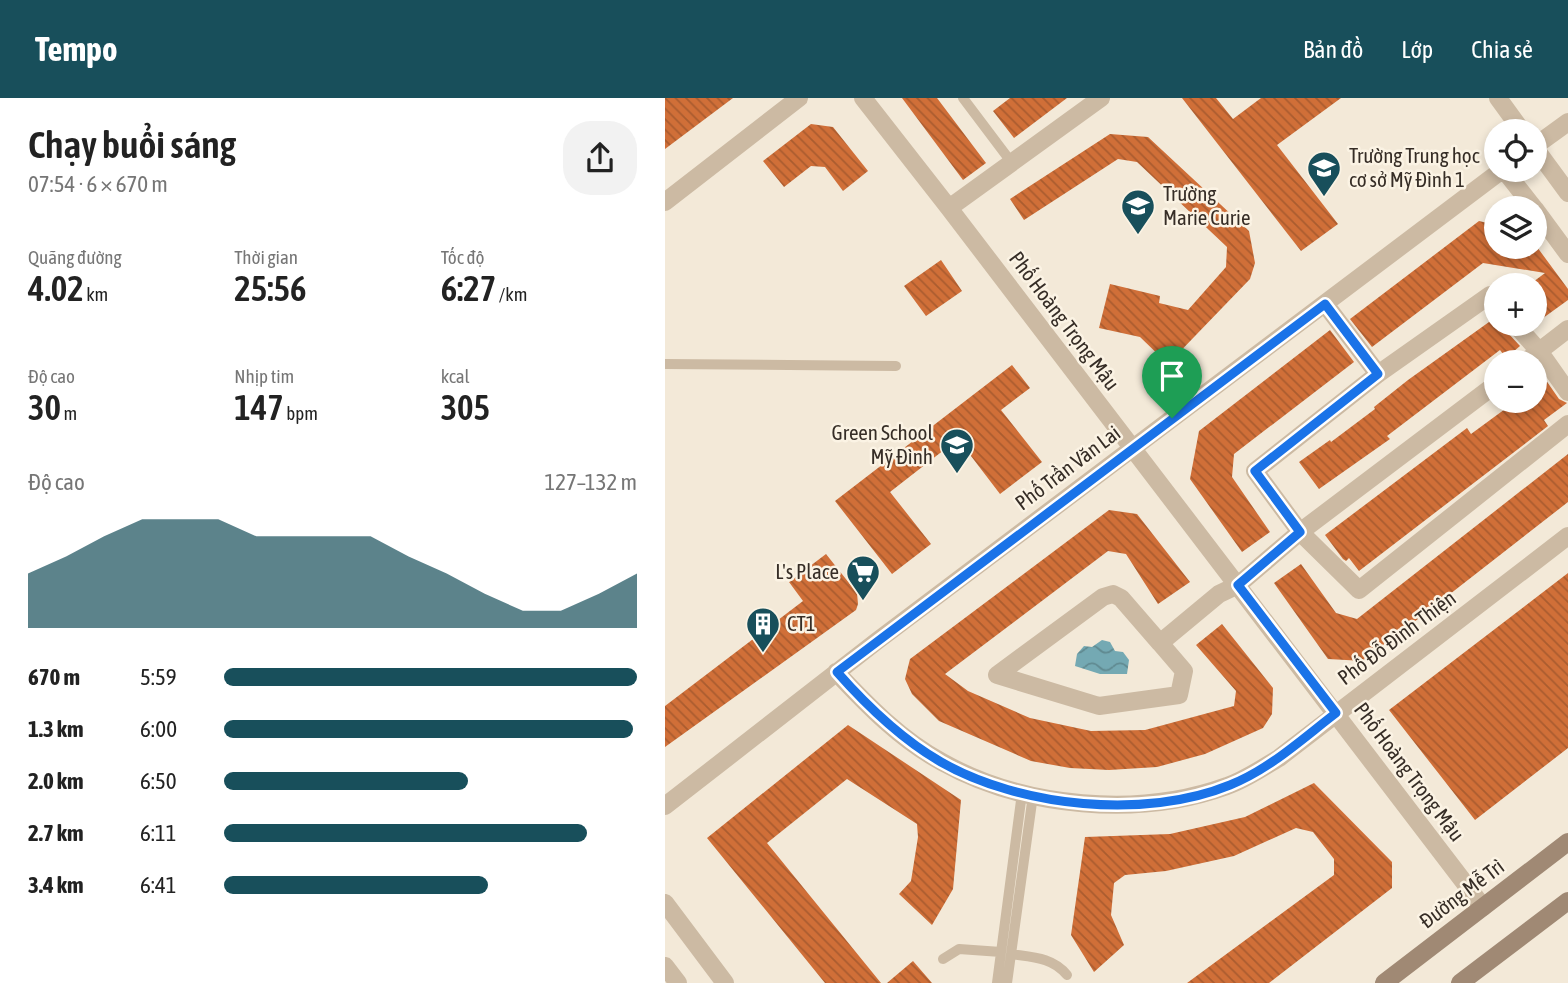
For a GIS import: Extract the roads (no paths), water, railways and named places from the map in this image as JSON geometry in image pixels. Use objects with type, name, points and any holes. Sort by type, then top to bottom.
[{"type":"main road","name":"Đường Mễ Trì","points":[[1384,983],[1568,842]]},
{"type":"main road","points":[[1460,983],[1482,974],[1568,901]]},
{"type":"street","points":[[665,202],[799,98]]},
{"type":"street","name":"Phố Hoàng Trọng Mậu","points":[[863,98],[1483,907]]},
{"type":"street","points":[[949,208],[1101,98]]},
{"type":"street","points":[[1498,98],[1514,119]]},
{"type":"street","points":[[1547,138],[1568,122]]},
{"type":"street","points":[[1547,164],[1568,194]]},
{"type":"street","name":"Phố Trần Văn Lai","points":[[665,806],[1132,448],[1487,182]]},
{"type":"street","points":[[1513,182],[1524,196]]},
{"type":"street","points":[[1547,226],[1568,254]]},
{"type":"street","points":[[1484,299],[1378,374],[1255,471],[1300,532],[1359,590],[1568,424]]},
{"type":"street","points":[[1325,304],[1378,374]]},
{"type":"street","points":[[1541,350],[1568,329]]},
{"type":"street","points":[[1547,371],[1568,391]]},
{"type":"street","points":[[1160,643],[1219,594],[1238,585],[1300,532],[1484,393]]},
{"type":"street","name":"Phố Đỗ Đình Thiện","points":[[837,672],[891,726],[940,761],[992,785],[1028,794],[1098,804],[1158,803],[1207,793],[1230,785],[1271,763],[1568,536]]},
{"type":"street","points":[[1113,594],[1121,598],[1160,643],[1184,671],[1179,695],[1099,706],[997,675],[1103,597],[1113,594]]},
{"type":"street","points":[[665,903],[725,983]]},
{"type":"street","points":[[665,966],[678,983]]},
{"type":"lane","points":[[963,98],[1011,163]]},
{"type":"lane","points":[[665,364],[896,366]]},
{"type":"lane","points":[[997,983],[1006,953],[1028,794]]},
{"type":"lane","points":[[943,959],[959,949],[1006,953],[1052,962],[1061,967],[1067,975]]},
{"type":"lane","points":[[1006,953],[1007,983]]},
{"type":"water","points":[[1102,640],[1110,642],[1115,651],[1123,652],[1129,660],[1127,674],[1100,674],[1075,666],[1077,654],[1084,646],[1092,647]]},
{"type":"place","name":"Trường Trung học cơ sở Mỹ Đình 1","points":[[1324,198]]},
{"type":"place","name":"Trường Marie Curie","points":[[1138,236]]},
{"type":"place","name":"Green School Mỹ Đình","points":[[957,475]]},
{"type":"place","name":"L's Place","points":[[863,602]]},
{"type":"place","name":"CT1","points":[[763,654]]}]
